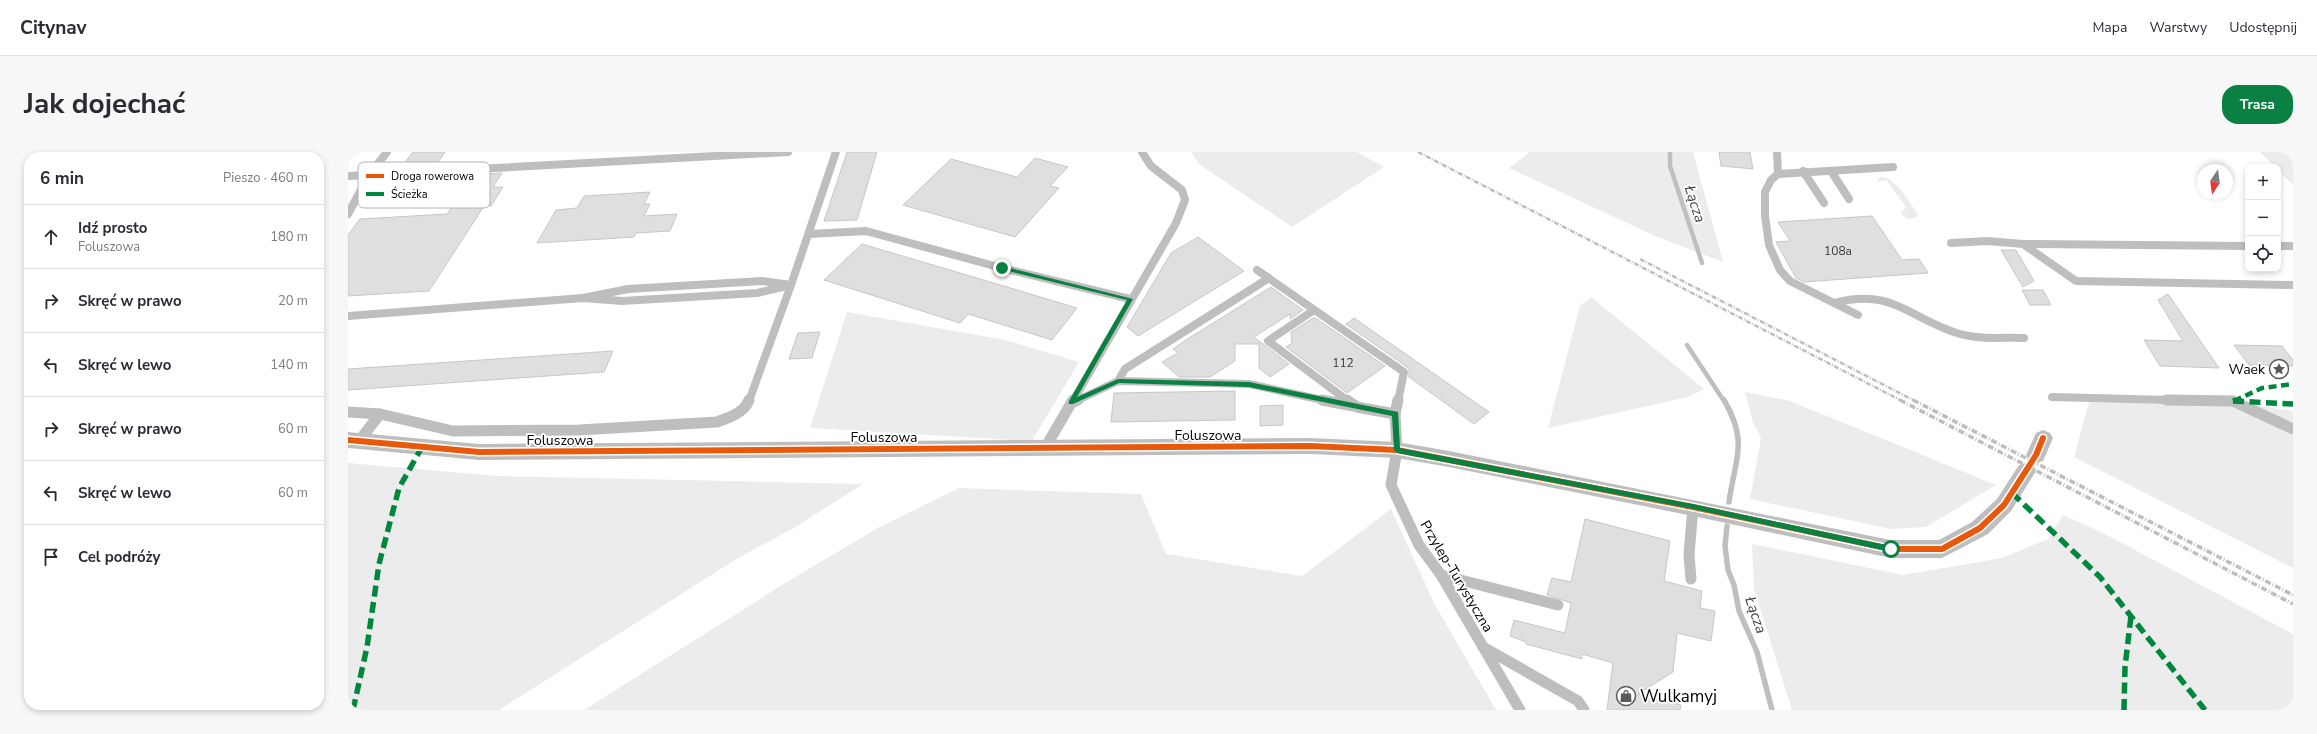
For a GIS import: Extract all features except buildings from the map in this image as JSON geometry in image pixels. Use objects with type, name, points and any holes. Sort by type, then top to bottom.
[{"type":"street","name":"Foluszowa","points":[[354,440],[479,452],[1310,446],[1397,450],[1693,507],[1891,549],[1942,549],[1980,528],[2004,505],[2035,455]]},
{"type":"lane","points":[[379,162],[387,152]]},
{"type":"lane","points":[[490,168],[788,152]]},
{"type":"lane","points":[[348,412],[380,414],[453,431],[579,430],[717,422],[736,416],[747,406],[809,234],[836,152]]},
{"type":"lane","points":[[1045,448],[1130,299],[1176,223],[1185,200],[1182,190],[1151,166],[1142,152]]},
{"type":"lane","points":[[1777,152],[1778,174]]},
{"type":"lane","points":[[1858,315],[1790,281],[1780,270],[1768,245],[1765,216],[1765,192],[1771,180],[1778,174],[1803,171],[1893,168]]},
{"type":"lane","points":[[1803,171],[1824,203]]},
{"type":"lane","points":[[1831,171],[1849,199]]},
{"type":"lane","points":[[348,176],[358,176]]},
{"type":"lane","points":[[348,214],[358,195]]},
{"type":"lane","points":[[809,234],[866,231],[1002,268],[1130,299]]},
{"type":"lane","points":[[1951,243],[1987,241],[2023,244],[2245,246]]},
{"type":"lane","points":[[2023,244],[2076,280],[2293,285]]},
{"type":"lane","points":[[2281,246],[2293,246]]},
{"type":"lane","points":[[1257,270],[1314,310],[1268,341],[1356,407]]},
{"type":"lane","points":[[1118,381],[1125,369],[1269,278]]},
{"type":"lane","points":[[348,316],[583,298],[628,289],[762,281],[791,285]]},
{"type":"lane","points":[[1834,303],[1850,297],[1869,296],[1888,301],[1955,333],[2024,338]]},
{"type":"lane","name":"Przylep-Turystyczna","points":[[1314,310],[1404,372],[1395,414],[1397,450],[1391,485],[1419,545],[1441,575],[1481,646],[1520,710]]},
{"type":"lane","points":[[1071,403],[1118,381],[1249,384],[1395,414]]},
{"type":"lane","points":[[2052,397],[2233,400],[2293,429]]},
{"type":"lane","points":[[354,440],[380,414]]},
{"type":"lane","points":[[1692,579],[1689,555],[1693,507]]},
{"type":"lane","points":[[1441,575],[1558,605]]},
{"type":"lane","points":[[1481,646],[1578,701],[1584,710]]},
{"type":"shaded area","points":[[1191,152],[1357,152],[1384,167],[1292,227],[1199,164]]},
{"type":"shaded area","points":[[1530,152],[1693,152],[1723,262],[1655,236],[1509,168]]},
{"type":"shaded area","points":[[2260,152],[2293,152],[2293,185],[2281,173],[2281,164],[2272,164]]},
{"type":"shaded area","points":[[1879,177],[1891,181],[1901,190],[1917,213],[1917,217],[1909,219],[1903,216],[1901,213],[1906,207],[1886,180],[1877,182]]},
{"type":"shaded area","points":[[1591,297],[1704,389],[1688,397],[1548,428],[1580,306]]},
{"type":"shaded area","points":[[847,312],[1005,340],[1079,362],[1032,441],[810,428]]},
{"type":"shaded area","points":[[1745,392],[1790,401],[1996,485],[1926,527],[1891,529],[1750,499],[1761,439],[1753,422]]},
{"type":"shaded area","points":[[2090,399],[2228,403],[2293,435],[2293,568],[2074,457]]},
{"type":"shaded area","points":[[2245,404],[2293,411],[2293,428]]},
{"type":"shaded area","points":[[348,463],[497,476],[863,484],[794,528],[738,558],[499,710],[348,710]]},
{"type":"shaded area","points":[[959,488],[1141,494],[1166,554],[1302,576],[1391,509],[1435,605],[1496,710],[584,710],[790,580],[878,528]]},
{"type":"shaded area","points":[[2063,515],[2101,532],[2293,634],[2293,710],[1792,710],[1754,589],[1752,544],[1903,575],[2002,558],[2048,539]]},
{"type":"waterway","name":"Łącza","points":[[1670,152],[1670,166],[1702,263]]},
{"type":"waterway","name":"Łącza","points":[[1687,345],[1724,401]]},
{"type":"waterway","name":"Łącza","points":[[1724,400],[1732,415],[1738,440],[1737,462],[1729,502]]},
{"type":"waterway","name":"Łącza","points":[[1727,526],[1725,546],[1728,570],[1734,585],[1739,611],[1757,652],[1772,710]]},
{"type":"railway","points":[[1418,152],[1902,401]]},
{"type":"railway","points":[[1640,259],[1915,401]]},
{"type":"railway","points":[[1900,400],[2293,604]]},
{"type":"railway","points":[[1913,400],[2293,595]]},
{"type":"marked path","points":[[2233,401],[2247,393],[2262,388],[2293,384]]},
{"type":"marked path","points":[[2233,401],[2293,404]]},
{"type":"marked path","points":[[353,710],[367,647],[379,564],[399,488],[422,447]]},
{"type":"marked path","points":[[2012,493],[2100,577],[2205,710]]},
{"type":"marked path","points":[[2124,710],[2125,667],[2131,616]]},
{"type":"cycle path","points":[[348,440],[479,452],[1310,446],[1397,450],[1693,507],[1891,549],[1942,549],[1980,528],[2004,505],[2036,455],[2043,438]]},
{"type":"place","name":"Waek","points":[[2279,369]]},
{"type":"place","name":"Wulkamyj","points":[[1626,696]]},
{"type":"route","points":[[1002,268],[1130,299],[1071,403],[1118,381],[1249,384],[1395,414],[1397,450],[1693,507],[1891,549]]}]
